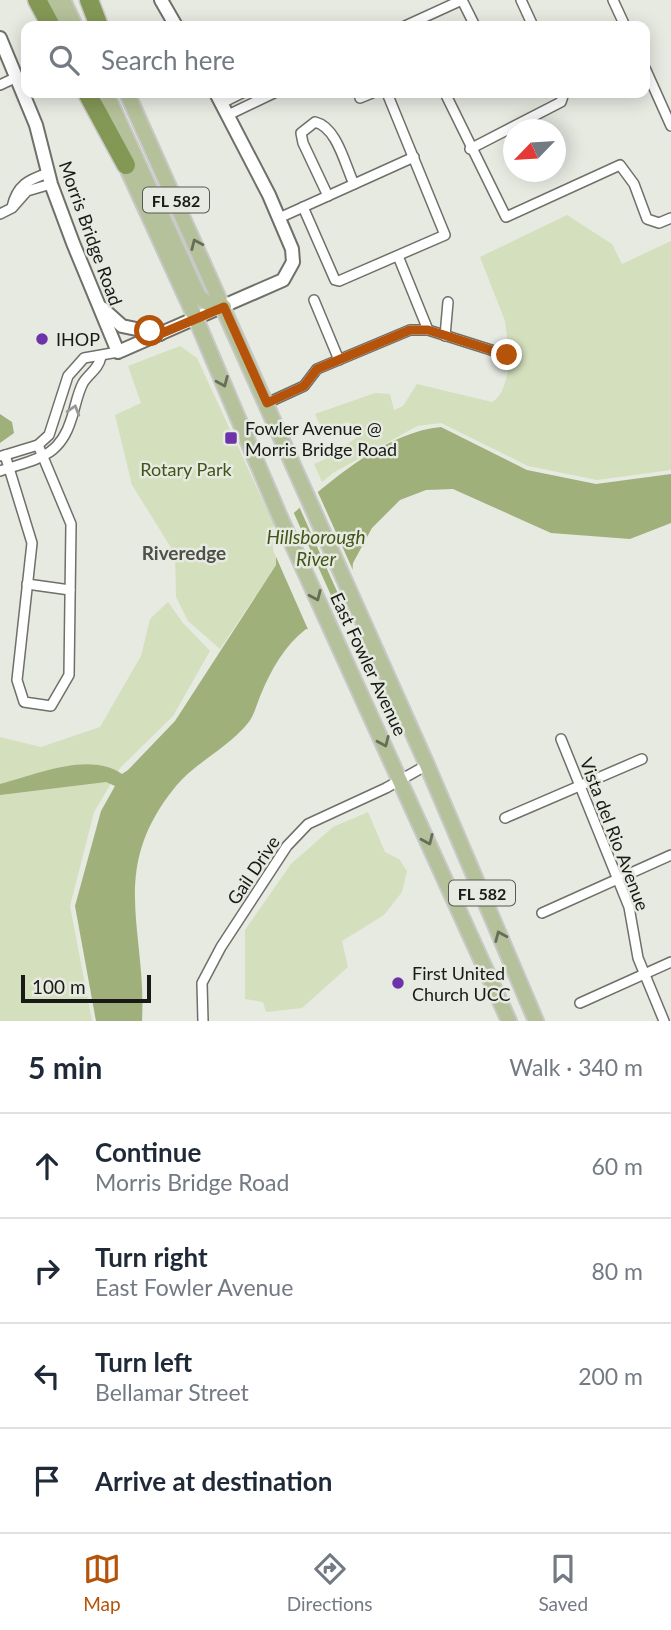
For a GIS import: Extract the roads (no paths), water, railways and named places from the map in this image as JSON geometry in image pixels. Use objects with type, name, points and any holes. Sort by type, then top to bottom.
[{"type":"highway","points":[[37,0],[48,21]]},
{"type":"highway","points":[[89,0],[95,21]]},
{"type":"highway","points":[[90,98],[126,165]]},
{"type":"main road","points":[[51,0],[61,21]]},
{"type":"main road","points":[[63,0],[73,21]]},
{"type":"main road","points":[[83,0],[94,21]]},
{"type":"main road","name":"East Fowler Avenue","points":[[95,98],[196,319],[280,517],[509,1021]]},
{"type":"main road","points":[[108,98],[199,296],[209,304],[224,307]]},
{"type":"main road","name":"East Fowler Avenue","points":[[129,98],[427,765],[536,1021]]},
{"type":"street","points":[[161,0],[173,21]]},
{"type":"street","points":[[416,21],[462,0],[472,21]]},
{"type":"street","points":[[520,0],[530,21]]},
{"type":"street","points":[[614,0],[623,21]]},
{"type":"street","name":"Morris Bridge Road","points":[[0,38],[21,87]]},
{"type":"street","points":[[0,85],[17,77]]},
{"type":"street","points":[[650,79],[671,126]]},
{"type":"street","name":"Morris Bridge Road","points":[[25,98],[36,125],[50,179],[118,352]]},
{"type":"street","points":[[38,444],[41,458],[71,524],[69,675],[51,706],[24,702],[17,680],[32,543],[2,456],[38,444],[49,435],[68,376],[88,355],[101,357],[118,352],[283,280],[289,272],[292,249],[222,103],[248,98]]},
{"type":"street","points":[[303,207],[335,280],[339,281],[444,234],[389,98]]},
{"type":"street","points":[[447,98],[470,149],[506,217],[620,165],[634,184],[648,219],[659,223],[671,218]]},
{"type":"street","points":[[470,149],[561,102],[562,98]]},
{"type":"street","points":[[328,196],[301,133],[315,122],[324,124],[331,131],[354,184]]},
{"type":"street","points":[[279,218],[414,157]]},
{"type":"street","points":[[0,214],[12,208],[27,191],[50,179]]},
{"type":"street","points":[[398,256],[428,330]]},
{"type":"street","points":[[314,300],[339,360]]},
{"type":"street","points":[[445,336],[448,302]]},
{"type":"street","points":[[98,304],[122,326],[160,334]]},
{"type":"street","points":[[267,403],[304,386],[317,369],[410,330],[428,330],[507,355]]},
{"type":"street","points":[[5,470],[41,458],[57,449],[66,436],[83,383],[99,367],[101,357]]},
{"type":"street","points":[[27,584],[70,590]]},
{"type":"street","name":"Vista del Rio Avenue","points":[[561,738],[618,878],[633,921],[643,974],[664,1021]]},
{"type":"street","points":[[505,818],[642,759]]},
{"type":"street","name":"Gail Drive","points":[[203,1021],[202,983],[221,947],[286,846],[308,824],[386,788],[427,765]]},
{"type":"street","points":[[542,912],[671,855]]},
{"type":"street","points":[[580,1003],[671,962]]},
{"type":"water","points":[[0,414],[12,422],[14,433],[0,443]]},
{"type":"water","name":"Hillsborough River","points":[[441,427],[527,470],[596,484],[671,474],[671,523],[630,539],[551,533],[453,489],[426,490],[400,500],[372,528],[353,563],[351,590],[321,632],[306,629],[292,643],[269,676],[248,723],[184,777],[155,816],[142,845],[136,873],[142,1021],[96,1021],[75,906],[101,811],[115,786],[106,782],[0,795],[0,784],[78,765],[109,767],[122,774],[128,770],[175,721],[276,565],[276,529],[331,481],[374,451],[419,431]]},
{"type":"place","name":"IHOP","points":[[42,339]]},
{"type":"place","name":"Fowler Avenue @ Morris Bridge Road","points":[[231,438]]},
{"type":"place","name":"First United Church UCC","points":[[398,983]]},
{"type":"district","name":"Riveredge","points":[[184,552]]},
{"type":"park label","name":"Rotary Park","points":[[186,469]]}]
